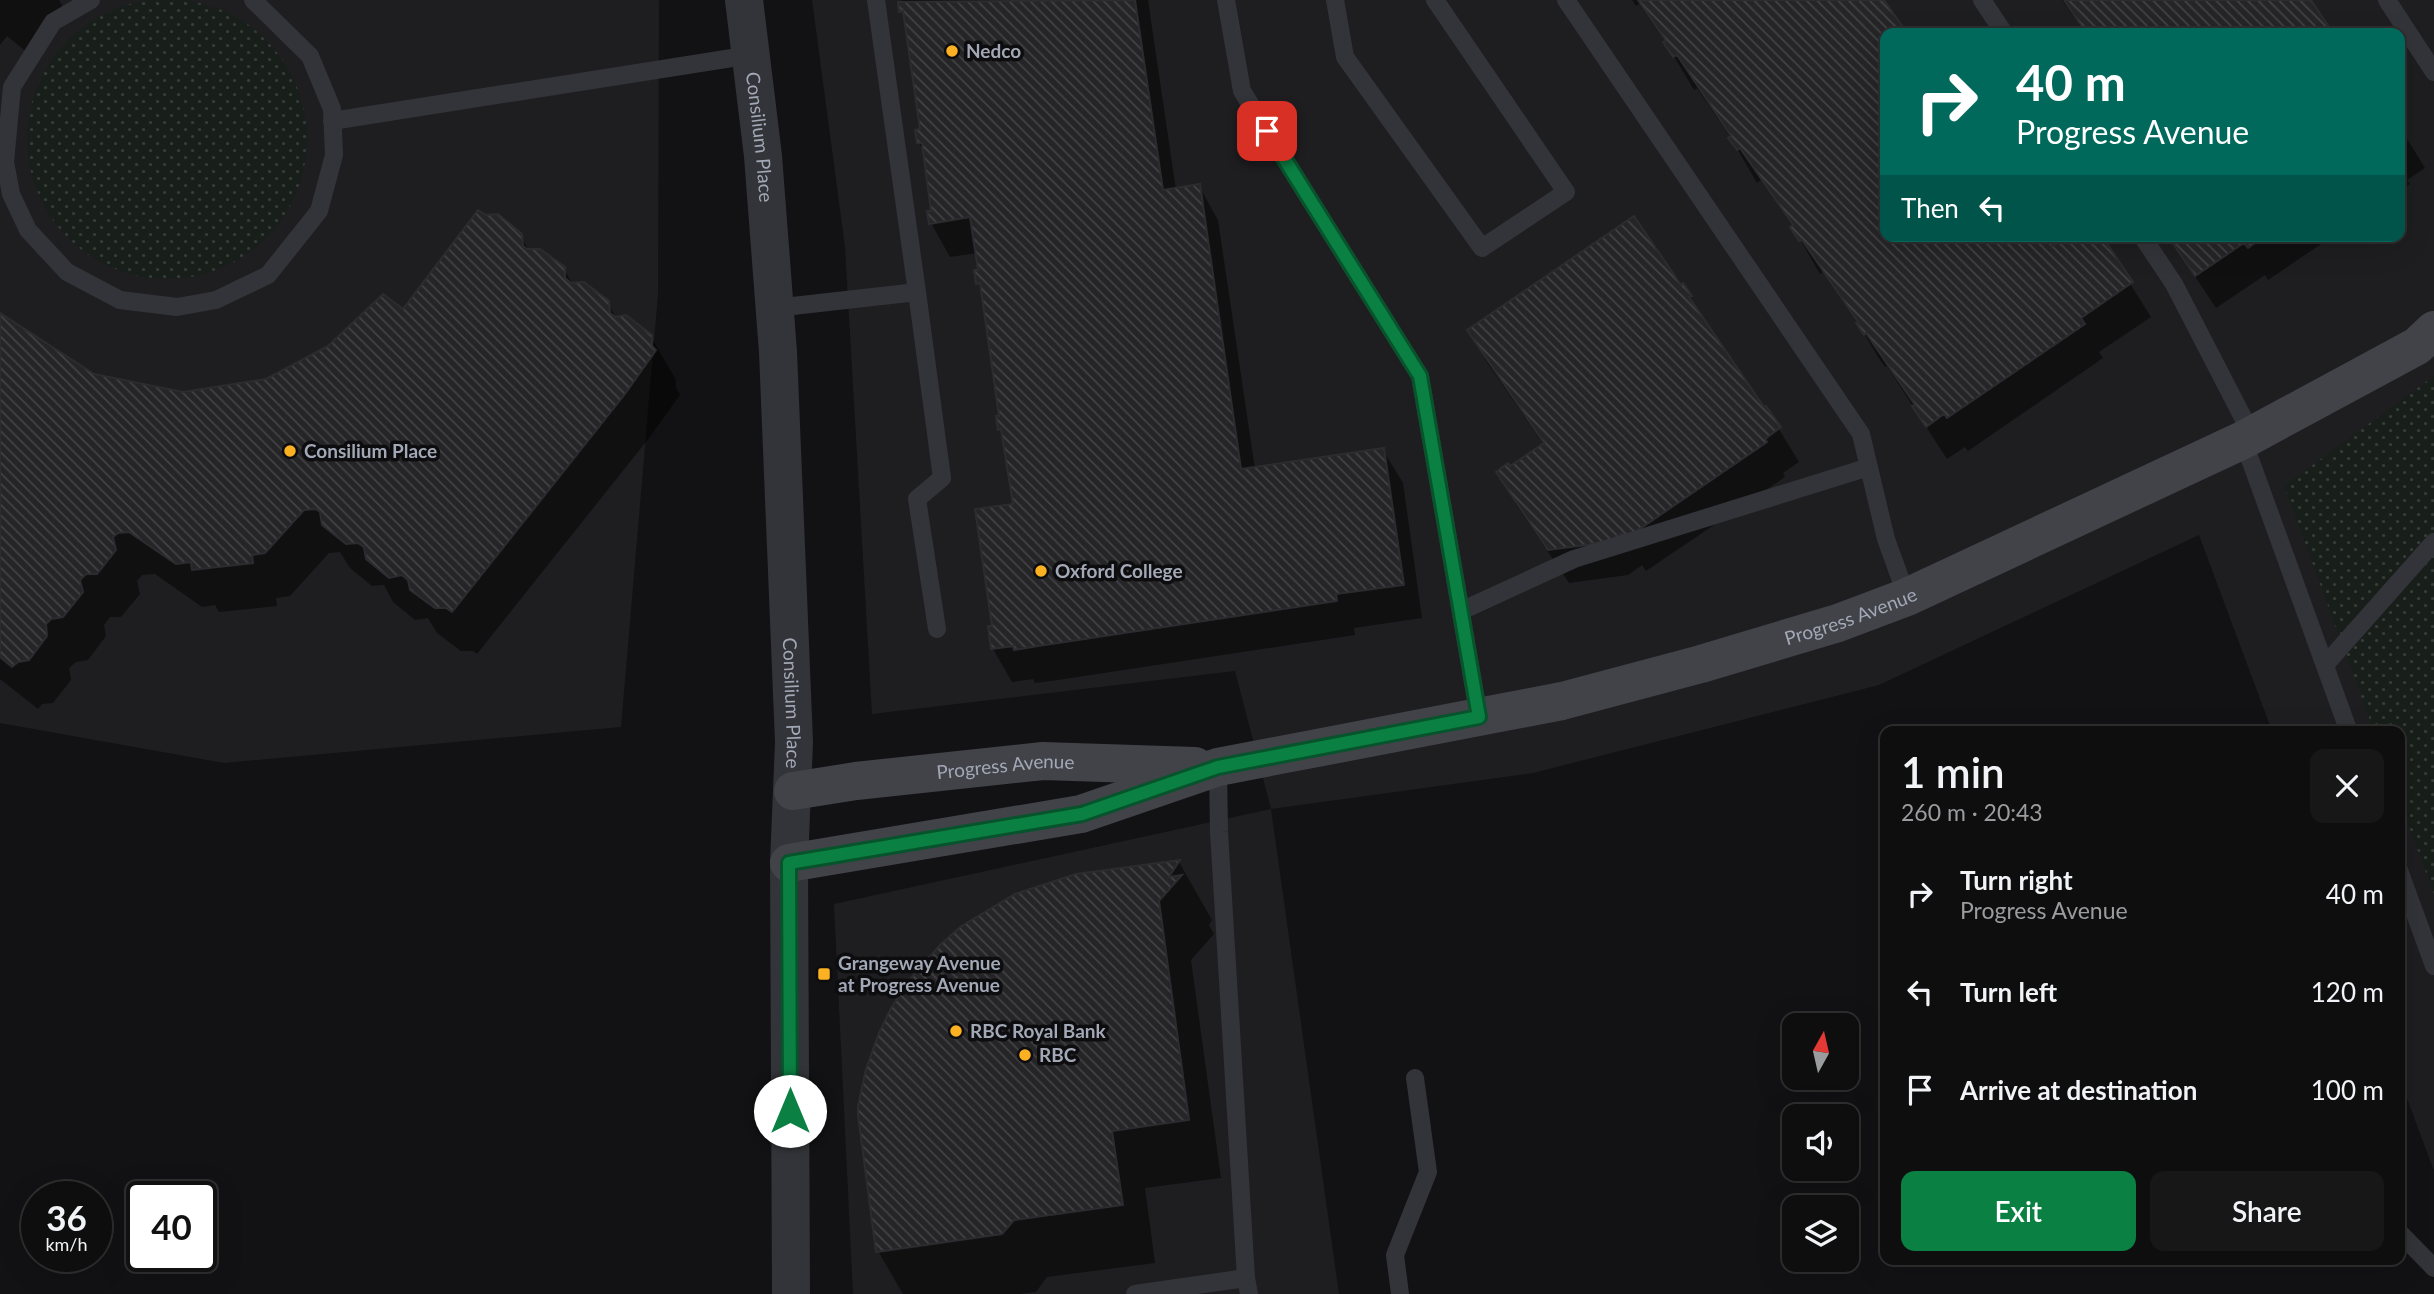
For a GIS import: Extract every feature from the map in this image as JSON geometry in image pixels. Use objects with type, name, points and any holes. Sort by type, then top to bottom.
[{"type":"main road","name":"Progress Avenue","points":[[789,863],[1082,814],[1218,767],[1562,701],[1702,664],[1838,623],[1907,597],[2247,437],[2417,346],[2434,330]]},
{"type":"main road","name":"Progress Avenue","points":[[793,791],[856,781],[1044,761],[1218,767]]},
{"type":"street","name":"Consilium Place","points":[[744,0],[763,156],[775,308],[794,742],[789,863],[790,1294]]},
{"type":"lane","points":[[92,0],[53,22],[12,87],[5,162],[11,194],[28,230],[67,272],[120,300],[177,307],[216,300],[268,275],[319,211],[334,155],[331,109],[310,56],[253,0]]},
{"type":"lane","points":[[876,0],[942,478],[917,499],[937,629]]},
{"type":"lane","points":[[1226,0],[1242,92],[1420,376],[1479,717]]},
{"type":"lane","points":[[1335,0],[1345,57],[1482,248],[1566,191],[1436,0]]},
{"type":"lane","points":[[1566,0],[1861,434],[1886,539],[1907,597]]},
{"type":"lane","points":[[1982,0],[2001,28]]},
{"type":"lane","points":[[2387,0],[2434,72]]},
{"type":"lane","points":[[332,121],[751,55]]},
{"type":"lane","points":[[2146,242],[2174,284],[2247,437],[2347,726]]},
{"type":"lane","points":[[775,308],[917,292]]},
{"type":"lane","points":[[1461,611],[1574,559],[1869,467]]},
{"type":"lane","points":[[2325,665],[2434,542]]},
{"type":"lane","points":[[1135,1294],[1247,1286],[1219,832],[1218,767]]},
{"type":"lane","points":[[2405,886],[2434,966]]},
{"type":"lane","points":[[1400,1294],[1395,1255],[1428,1172],[1415,1078]]},
{"type":"lane","points":[[2405,1238],[2434,1268]]},
{"type":"shaded area","points":[[181,-1],[221,9],[233,15],[256,31],[275,50],[297,85],[305,112],[305,166],[297,193],[284,217],[266,238],[245,256],[221,269],[181,279],[153,279],[113,269],[89,256],[68,238],[50,217],[37,193],[29,166],[27,125],[37,85],[50,61],[68,40],[89,22],[113,9],[140,1]]},
{"type":"shaded area","points":[[0,0],[659,0],[658,294],[621,727],[224,763],[0,723]]},
{"type":"shaded area","points":[[812,0],[2434,0],[2434,1171],[2405,1093],[2405,726],[2270,726],[2199,535],[1879,685],[1533,773],[1271,809],[1235,671],[872,714],[845,247]]},
{"type":"shaded area","points":[[2434,376],[2434,894],[2405,816],[2405,726],[2372,726],[2284,486]]},
{"type":"shaded area","points":[[1271,809],[1339,1294],[853,1294],[834,904]]},
{"type":"building","points":[[1135,0],[1163,190],[1200,184],[1241,469],[1384,448],[1404,585],[1336,594],[1337,601],[1014,650],[1013,646],[991,649],[988,626],[992,626],[975,509],[1013,504],[1001,429],[998,430],[996,416],[999,416],[980,283],[976,284],[974,270],[978,270],[970,217],[929,224],[927,211],[931,211],[922,143],[917,143],[915,130],[920,129],[903,11],[899,12],[898,2]]},
{"type":"building","points":[[1638,0],[1884,0],[1904,28],[1880,28],[1880,242],[2050,242],[2053,246],[2059,242],[2106,242],[2133,282],[2081,318],[2085,324],[1947,418],[1944,414],[1926,427],[1912,406],[1915,405],[1866,333],[1864,335],[1802,240],[1799,241],[1790,227],[1793,225],[1740,148],[1737,150],[1728,138],[1731,136],[1677,55],[1673,57],[1663,42],[1666,41]]},
{"type":"building","points":[[2064,0],[2311,0],[2330,28],[2083,28]]},
{"type":"building","name":"Consilium Place","points":[[478,210],[486,215],[498,214],[522,234],[523,246],[527,249],[540,249],[565,267],[565,278],[571,283],[584,282],[609,301],[610,313],[615,317],[626,315],[652,335],[652,346],[656,350],[625,394],[452,612],[446,608],[435,608],[410,590],[408,580],[402,575],[389,578],[366,559],[364,547],[358,543],[346,544],[322,525],[320,512],[316,509],[304,510],[265,553],[252,555],[253,563],[192,570],[191,562],[176,564],[129,532],[118,533],[113,537],[116,550],[97,574],[86,574],[80,580],[83,592],[63,617],[51,619],[46,624],[47,636],[29,660],[18,662],[12,667],[0,657],[0,313],[94,374],[183,392],[266,379],[328,346],[383,294],[403,309]]},
{"type":"building","points":[[1634,216],[1681,285],[1683,283],[1692,296],[1689,297],[1764,407],[1766,406],[1781,427],[1765,439],[1767,442],[1625,539],[1622,533],[1609,542],[1548,550],[1496,472],[1508,463],[1510,466],[1544,443],[1467,330]]},
{"type":"building","points":[[2172,242],[2256,242],[2248,248],[2244,243],[2195,276]]},
{"type":"building","name":"RBC","points":[[1180,860],[1169,877],[1182,875],[1159,901],[1189,1120],[1112,1131],[1123,1205],[1014,1220],[1002,1234],[876,1252],[858,1106],[866,1069],[879,1033],[891,1008],[911,978],[960,927],[1015,894],[1076,874]]},
{"type":"place","name":"Nedco","points":[[952,51]]},
{"type":"place","name":"Consilium Place","points":[[290,451]]},
{"type":"place","name":"Oxford College","points":[[1041,571]]},
{"type":"place","name":"Grangeway Avenue at Progress Avenue","points":[[824,974]]},
{"type":"place","name":"RBC Royal Bank","points":[[956,1031]]},
{"type":"place","name":"RBC","points":[[1025,1055]]},
{"type":"route","points":[[790,1111],[789,863],[1082,814],[1218,767],[1479,717],[1420,376],[1267,131]]}]
